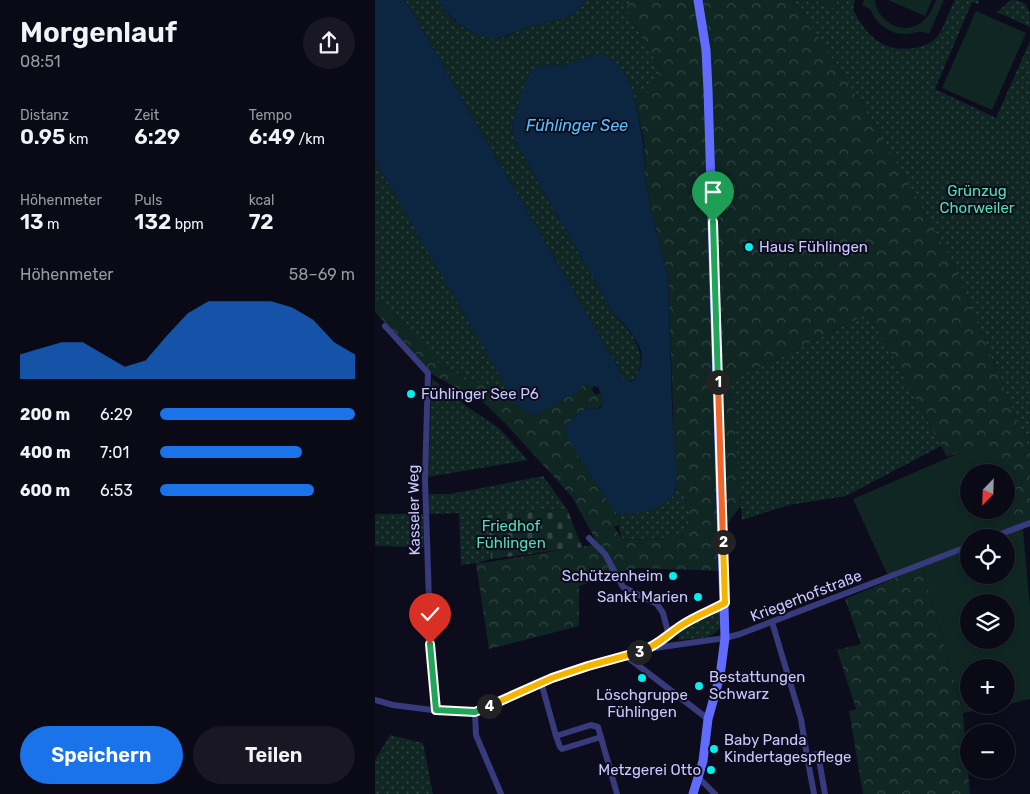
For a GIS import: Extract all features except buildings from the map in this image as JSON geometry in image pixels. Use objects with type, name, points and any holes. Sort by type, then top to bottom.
[{"type":"main road","points":[[693,794],[705,750],[708,719],[720,676],[725,638],[709,90],[706,50],[698,0]]},
{"type":"street","name":"Kasseler Weg","points":[[385,326],[428,373],[425,479],[431,662],[436,710]]},
{"type":"street","points":[[1014,529],[1030,523]]},
{"type":"street","points":[[589,538],[605,554],[623,587],[657,604],[661,608],[669,636]]},
{"type":"street","name":"Kriegerhofstraße","points":[[375,700],[393,705],[475,712],[541,682],[588,666],[647,649],[725,638],[772,622],[960,549]]},
{"type":"street","name":"Kriegerhofstraße","points":[[647,649],[669,636],[679,627],[725,603]]},
{"type":"street","points":[[772,622],[801,719],[814,794]]},
{"type":"street","points":[[626,656],[708,719]]},
{"type":"street","points":[[541,682],[556,736],[562,749],[601,737]]},
{"type":"street","points":[[475,712],[476,735],[501,794]]},
{"type":"street","points":[[556,736],[596,725],[617,794]]},
{"type":"street","points":[[807,756],[818,754],[825,794]]},
{"type":"street","points":[[698,777],[715,794]]},
{"type":"green space","points":[[405,0],[437,0],[450,16],[465,29],[480,35],[500,38],[521,29],[557,20],[575,12],[585,0],[633,0],[625,8],[661,70],[648,92],[633,92],[627,77],[593,55],[563,65],[545,66],[512,125],[515,141],[613,313],[625,325],[635,340],[640,356],[640,364],[637,375],[633,380],[627,382],[623,380],[620,371]]},
{"type":"green space","points":[[633,0],[792,0],[802,11],[876,127],[952,261],[1030,451],[1030,522],[1024,524],[1013,519],[1015,519],[1015,464],[996,464],[980,445],[947,457],[869,313],[779,358],[731,379],[741,506],[721,531],[724,571],[637,568],[579,586],[579,626],[489,649],[476,564],[598,544],[572,497],[505,423],[482,401],[433,375],[375,312],[375,294],[440,365],[498,392],[504,402],[513,397],[521,408],[533,415],[583,385],[593,386],[592,390],[595,395],[601,393],[604,398],[603,404],[597,409],[589,408],[577,415],[567,435],[609,504],[620,514],[619,525],[614,527],[623,540],[681,537],[691,518],[684,495],[676,488],[668,276],[650,207],[645,176],[644,142],[633,92],[648,92],[661,70],[625,8]]},
{"type":"green space","name":"Grünzug Chorweiler","points":[[792,0],[805,0],[811,3],[815,1],[834,8],[837,0],[855,0],[853,9],[870,35],[885,45],[903,49],[920,47],[936,38],[955,0],[979,0],[978,4],[972,2],[935,89],[996,118],[1030,41],[1030,451],[952,261],[876,127],[802,11]]},
{"type":"green space","points":[[805,0],[837,0],[835,9],[815,1],[811,3]]},
{"type":"green space","points":[[864,0],[875,0],[877,9],[888,22],[903,28],[919,24],[931,12],[936,0],[944,0],[929,34],[919,32],[899,34],[883,27],[870,9],[862,5]]},
{"type":"green space","points":[[888,0],[932,0],[925,16]]},
{"type":"green space","points":[[1011,0],[1022,2],[1028,8],[1030,27],[997,12]]},
{"type":"green space","points":[[976,11],[1026,33],[992,110],[942,88]]},
{"type":"green space","points":[[375,160],[513,397],[504,402],[498,392],[440,365],[375,294]]},
{"type":"green space","points":[[869,313],[941,446],[846,496],[789,505],[742,520],[731,379],[779,358]]},
{"type":"green space","points":[[432,379],[469,408],[499,428],[528,460],[428,477]]},
{"type":"green space","points":[[980,444],[997,464],[960,464],[960,519],[1013,519],[1024,524],[1009,529],[960,529],[960,548],[888,576],[853,499]]},
{"type":"green space","points":[[543,476],[567,509],[487,515],[491,559],[461,565],[459,513],[429,514],[429,494],[450,494]]},
{"type":"green space","points":[[676,488],[684,495],[691,518],[681,537],[623,540],[619,530],[620,514],[631,513],[669,501]]},
{"type":"green space","name":"Friedhof Fühlingen","points":[[567,509],[582,547],[491,559],[487,515]]},
{"type":"green space","points":[[375,514],[423,514],[424,547],[375,546]]},
{"type":"green space","points":[[1023,529],[1030,608],[1030,699],[1015,703],[1015,659],[960,659],[960,702],[922,567],[960,552],[960,584],[1015,584],[1015,531]]},
{"type":"green space","points":[[922,567],[960,702],[960,714],[963,714],[964,724],[960,724],[960,779],[969,779],[970,794],[863,794],[849,711],[856,709],[837,650],[861,644],[845,599]]},
{"type":"green space","points":[[717,610],[720,611],[720,627],[717,632],[709,637],[679,640],[678,633],[682,628]]},
{"type":"green space","points":[[390,735],[423,743],[433,794],[375,794],[375,760]]},
{"type":"water","name":"Fühlinger See","points":[[375,0],[405,0],[624,379],[628,382],[636,378],[639,372],[642,358],[639,346],[613,313],[515,141],[512,125],[529,73],[533,69],[563,65],[593,55],[602,55],[617,63],[627,77],[633,92],[643,142],[645,176],[650,207],[668,276],[672,406],[677,478],[673,495],[667,503],[639,512],[617,513],[609,504],[570,442],[566,427],[570,422],[584,410],[602,406],[603,400],[598,387],[583,385],[579,391],[533,415],[521,409],[515,402],[375,160]]},
{"type":"water","points":[[437,0],[585,0],[581,7],[567,17],[492,38],[468,30],[454,20]]},
{"type":"place","name":"Haus Fühlingen","points":[[749,247]]},
{"type":"place","name":"Fühlinger See P6","points":[[411,394]]},
{"type":"place","name":"Schützenheim","points":[[673,576]]},
{"type":"place","name":"Sankt Marien","points":[[698,597]]},
{"type":"place","name":"Löschgruppe Fühlingen","points":[[642,678]]},
{"type":"place","name":"Bestattungen Schwarz","points":[[699,686]]},
{"type":"place","name":"Baby Panda Kindertagespflege","points":[[714,749]]},
{"type":"place","name":"Metzgerei Otto","points":[[711,770]]},
{"type":"route","points":[[430,644],[436,710],[460,713],[475,712],[541,682],[647,649],[669,636],[679,627],[725,603],[713,222]]}]
